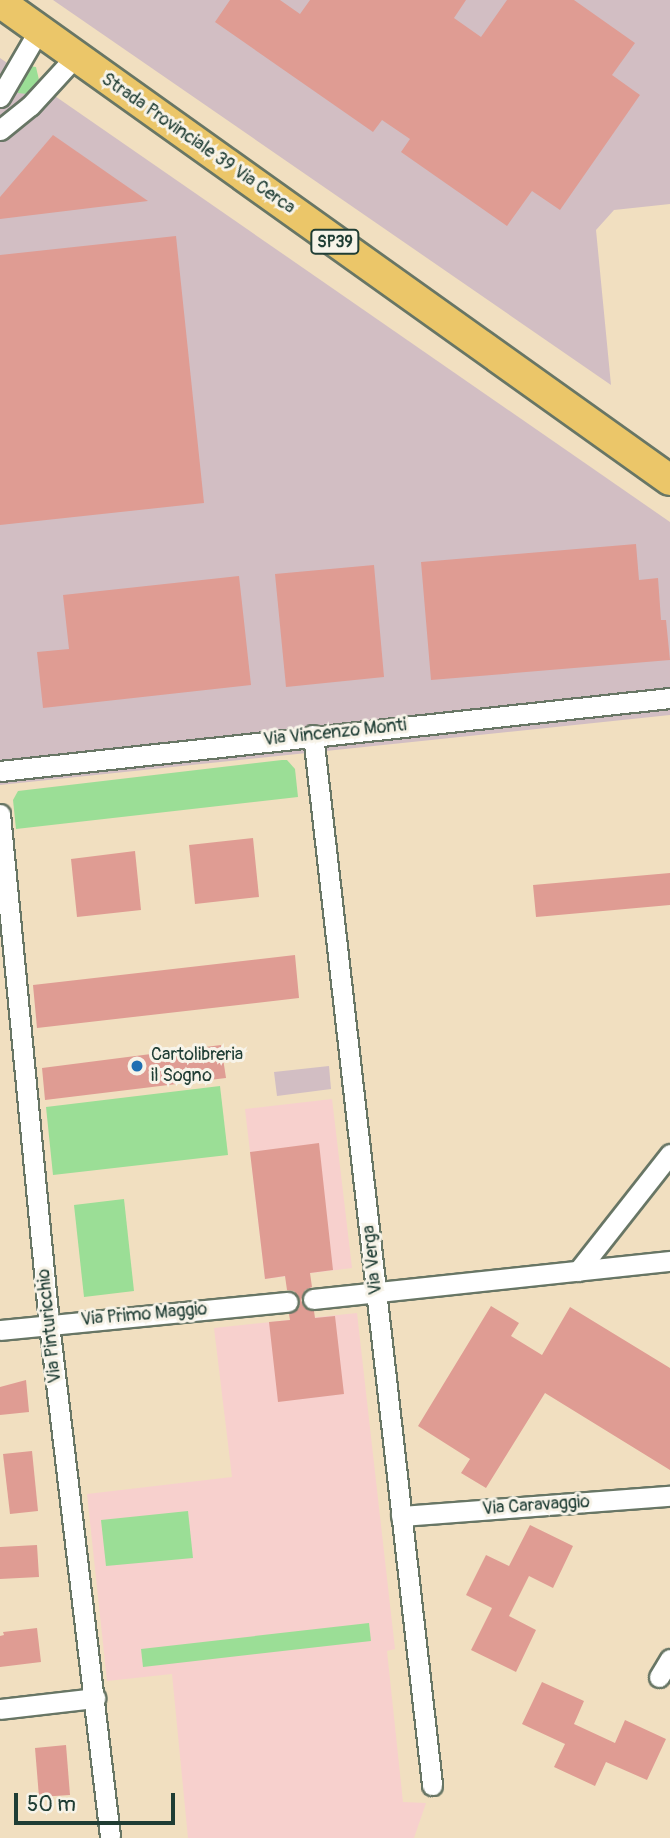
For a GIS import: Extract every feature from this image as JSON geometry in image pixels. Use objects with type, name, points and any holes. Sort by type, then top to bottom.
[{"type":"main road","name":"Strada Provinciale 39 Via Cerca","points":[[0,2],[670,480]]},
{"type":"street","points":[[0,97],[38,30]]},
{"type":"street","points":[[0,130],[30,106],[75,57]]},
{"type":"street","name":"Via Vincenzo Monti","points":[[0,771],[313,734],[670,698]]},
{"type":"street","name":"Via Verga","points":[[313,734],[432,1785]]},
{"type":"street","name":"Via Pinturicchio","points":[[0,814],[49,1324],[110,1836]]},
{"type":"street","points":[[578,1270],[670,1154]]},
{"type":"street","points":[[313,1299],[670,1261]]},
{"type":"street","name":"Via Primo Maggio","points":[[0,1330],[288,1302]]},
{"type":"street","name":"Via Caravaggio","points":[[401,1516],[670,1496]]},
{"type":"street","points":[[659,1677],[670,1659]]},
{"type":"street","points":[[0,1709],[95,1698]]},
{"type":"shaded area","points":[[53,0],[670,0],[670,204],[614,210],[596,230],[611,385]]},
{"type":"shaded area","points":[[0,58],[670,522],[670,715],[0,785]]},
{"type":"shaded area","points":[[329,1066],[331,1089],[277,1096],[274,1072]]},
{"type":"shaded area","points":[[332,1099],[352,1268],[265,1279],[245,1109]]},
{"type":"shaded area","points":[[357,1313],[395,1649],[387,1651],[403,1802],[426,1803],[414,1838],[188,1838],[172,1674],[107,1681],[87,1494],[232,1477],[214,1328]]},
{"type":"green space","points":[[29,66],[36,67],[39,80],[27,94],[18,93],[16,88]]},
{"type":"green space","points":[[287,760],[295,769],[298,797],[16,829],[13,800],[18,791]]},
{"type":"green space","points":[[220,1086],[228,1155],[53,1175],[46,1107]]},
{"type":"green space","points":[[124,1199],[134,1291],[84,1297],[74,1205]]},
{"type":"green space","points":[[188,1511],[193,1558],[106,1566],[101,1520]]},
{"type":"green space","points":[[369,1623],[371,1641],[143,1667],[141,1649]]},
{"type":"building","points":[[230,0],[280,0],[300,14],[310,0],[466,0],[454,18],[481,37],[507,0],[574,0],[635,43],[612,75],[640,95],[560,210],[532,191],[507,226],[401,152],[410,139],[382,120],[373,132],[215,22]]},
{"type":"building","points":[[53,135],[148,201],[0,219],[0,197]]},
{"type":"building","points":[[176,236],[204,503],[0,525],[0,255]]},
{"type":"building","points":[[636,544],[639,580],[658,578],[661,620],[666,620],[670,660],[431,680],[421,562]]},
{"type":"building","points":[[374,565],[384,677],[286,687],[275,574]]},
{"type":"building","points":[[239,576],[251,685],[43,708],[37,652],[69,649],[63,595]]},
{"type":"building","points":[[253,838],[259,897],[195,904],[189,845]]},
{"type":"building","points":[[135,851],[141,910],[77,917],[71,859]]},
{"type":"building","points":[[670,873],[670,905],[536,917],[533,885]]},
{"type":"building","points":[[295,955],[299,998],[37,1028],[33,985]]},
{"type":"building","points":[[221,1045],[226,1078],[45,1100],[42,1068]]},
{"type":"building","points":[[319,1143],[333,1270],[310,1273],[312,1287],[305,1290],[301,1300],[304,1307],[314,1311],[315,1318],[335,1316],[344,1394],[278,1402],[269,1322],[290,1320],[289,1314],[299,1308],[300,1300],[294,1291],[287,1290],[285,1276],[265,1279],[250,1152]]},
{"type":"building","points":[[491,1306],[519,1323],[511,1336],[542,1355],[570,1307],[670,1368],[670,1470],[545,1393],[486,1488],[461,1473],[470,1459],[418,1426]]},
{"type":"building","points":[[26,1380],[29,1412],[0,1415],[0,1387]]},
{"type":"building","points":[[32,1451],[38,1511],[10,1514],[3,1454]]},
{"type":"building","points":[[530,1525],[573,1546],[553,1588],[529,1576],[509,1616],[536,1630],[516,1672],[471,1650],[492,1608],[466,1595],[486,1555],[509,1566]]},
{"type":"building","points":[[37,1545],[39,1577],[0,1579],[0,1547]]},
{"type":"building","points":[[37,1628],[41,1662],[0,1667],[0,1636],[4,1635],[3,1632]]},
{"type":"building","points":[[542,1682],[584,1701],[574,1724],[615,1743],[625,1720],[666,1739],[647,1780],[606,1762],[595,1786],[554,1767],[565,1744],[522,1724]]},
{"type":"building","points":[[66,1745],[70,1795],[39,1797],[35,1748]]},
{"type":"place","name":"Cartolibreria il Sogno","points":[[137,1066]]}]
